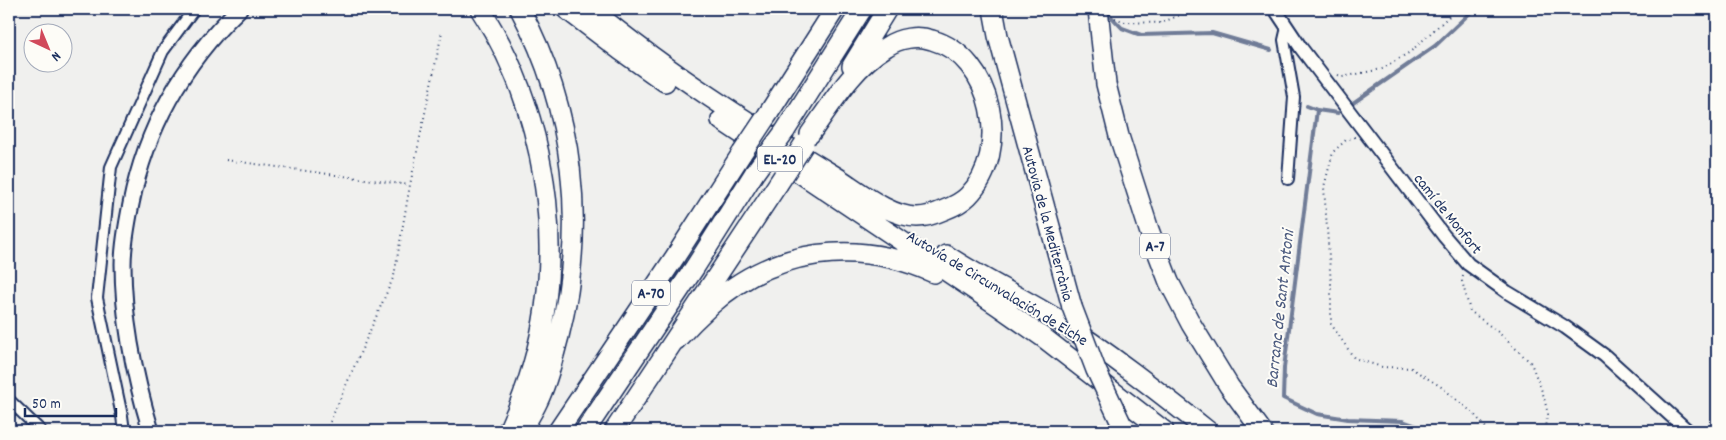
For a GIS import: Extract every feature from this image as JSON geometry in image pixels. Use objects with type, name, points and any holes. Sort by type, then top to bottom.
[{"type":"highway","points":[[480,9],[509,62],[532,128],[544,187],[548,226],[545,307],[540,333],[524,391],[508,431]]},
{"type":"highway","points":[[520,9],[542,53],[558,102],[570,158],[574,211],[572,266],[567,302],[560,332],[551,366],[538,400],[521,431]]},
{"type":"highway","name":"EL-20","points":[[566,9],[628,56],[997,305]]},
{"type":"highway","name":"EL-20","points":[[591,9],[628,40],[686,81],[796,139]]},
{"type":"highway","name":"A-70","points":[[558,431],[675,257],[835,9]]},
{"type":"highway","name":"A-70","points":[[585,431],[695,267],[755,172],[796,139],[862,9]]},
{"type":"highway","points":[[614,431],[778,184],[796,139],[887,9]]},
{"type":"highway","name":"Autovia de la Mediterrània","points":[[993,9],[998,36],[1072,307],[1096,370],[1123,427]]},
{"type":"highway","name":"A-7","points":[[1105,13],[1101,38],[1106,84],[1119,136],[1149,230],[1169,282],[1191,324],[1229,386],[1262,431]]},
{"type":"highway","points":[[907,38],[924,38],[938,41],[959,53],[975,71],[982,84],[991,125],[991,142],[987,165],[980,181],[967,197],[952,207],[933,215],[917,217],[902,215],[883,206],[796,139],[869,58],[887,46],[907,38]]},
{"type":"highway","name":"Autovía de Circunvalación de Elche","points":[[796,139],[844,191],[983,279],[1010,292],[1056,319],[1114,359],[1208,431]]},
{"type":"highway","points":[[676,340],[712,304],[757,273],[792,260],[832,252],[889,257],[912,263],[997,305]]},
{"type":"highway","name":"Autovía de Circunvalación de Elche","points":[[997,305],[1044,338],[1164,431]]},
{"type":"main road","points":[[151,431],[135,368],[124,295],[123,263],[126,227],[133,191],[149,140],[170,95],[201,50],[217,30],[238,9]]},
{"type":"street","points":[[124,431],[97,298],[111,167],[163,51],[194,9]]},
{"type":"street","name":"camí de Monfort","points":[[1274,9],[1366,134],[1466,262],[1507,292],[1565,327],[1605,356],[1688,431]]},
{"type":"street","points":[[1287,27],[1284,40],[1294,97],[1288,179]]},
{"type":"street","points":[[9,400],[41,431]]},
{"type":"path","points":[[1105,13],[1125,22],[1161,23],[1194,9]]},
{"type":"path","points":[[1317,67],[1342,76],[1382,69],[1410,52],[1458,9]]},
{"type":"path","points":[[326,431],[394,276],[410,185],[442,32]]},
{"type":"path","points":[[1366,134],[1346,140],[1333,152],[1324,187],[1331,284],[1331,324],[1354,358],[1382,368],[1411,368],[1443,388],[1472,412],[1489,431]]},
{"type":"path","points":[[226,160],[410,185]]},
{"type":"path","points":[[1466,262],[1462,282],[1470,311],[1498,332],[1531,363],[1543,394],[1548,414],[1544,431]]},
{"type":"waterway","points":[[1353,103],[1435,46],[1474,9]]},
{"type":"waterway","name":"Barranc de Sant Antoni","points":[[1105,10],[1122,28],[1141,35],[1212,33],[1271,50]]},
{"type":"waterway","name":"Barranc de Sant Antoni","points":[[1307,106],[1317,110],[1284,368],[1283,398],[1317,414],[1348,419],[1402,421],[1431,431]]},
{"type":"waterway","points":[[1317,110],[1338,113]]}]
